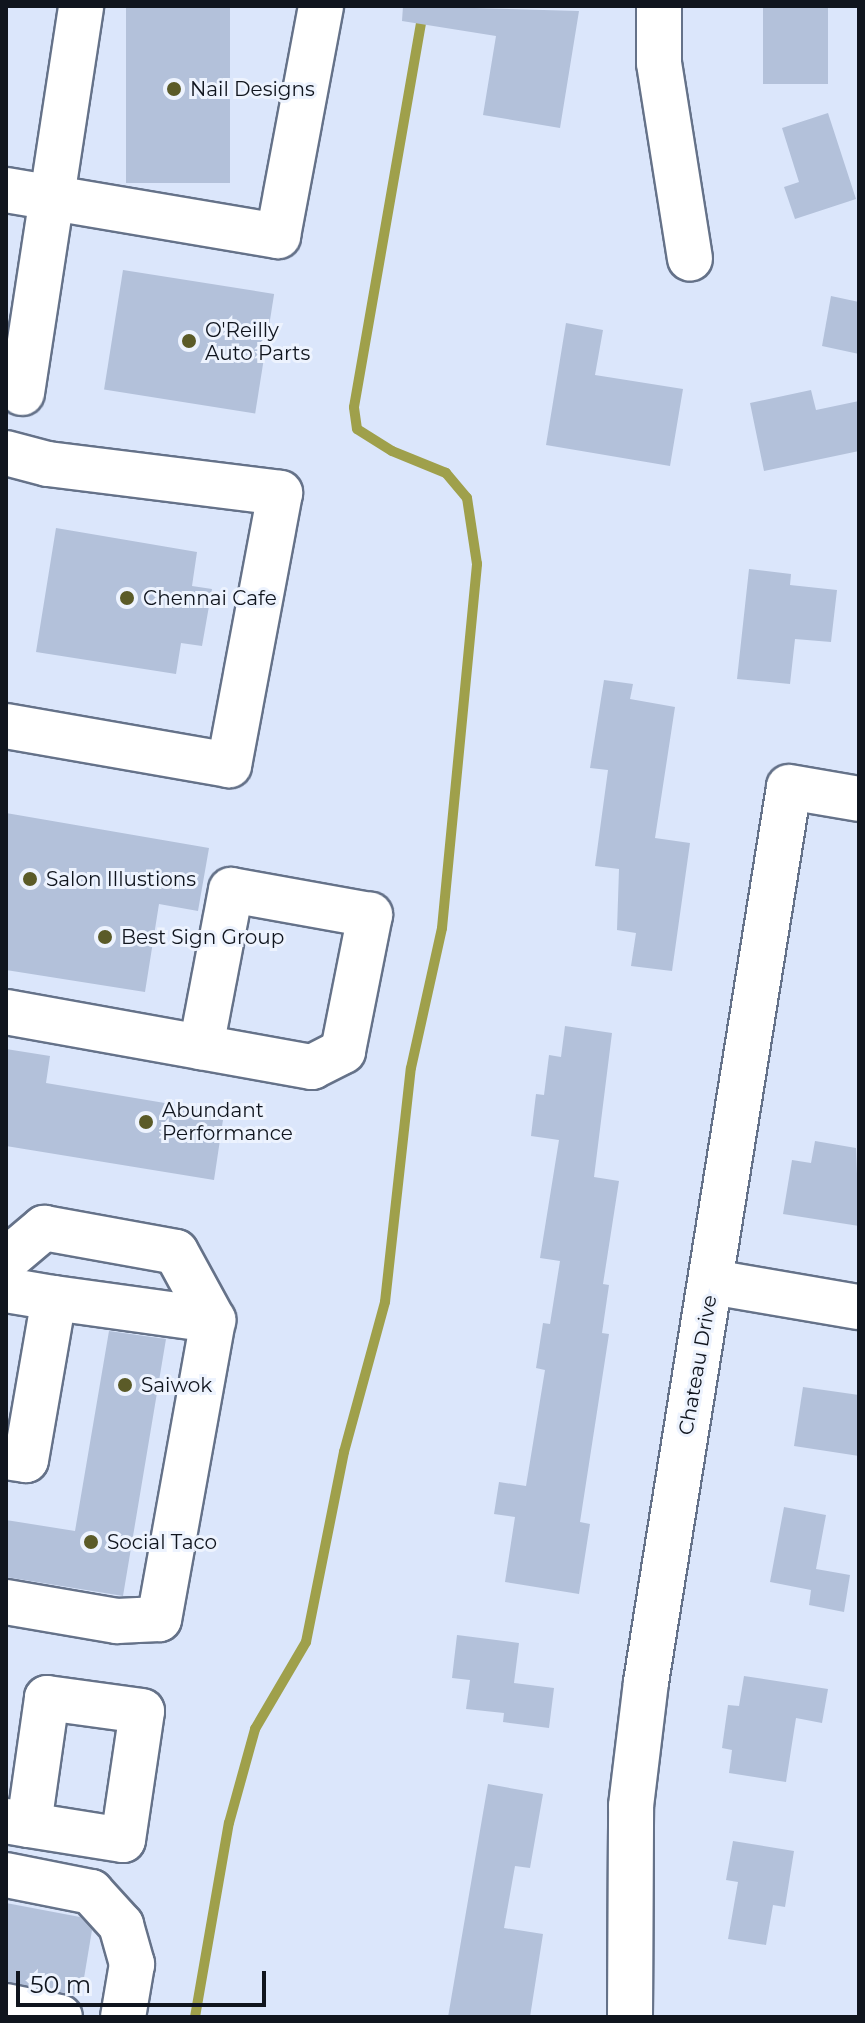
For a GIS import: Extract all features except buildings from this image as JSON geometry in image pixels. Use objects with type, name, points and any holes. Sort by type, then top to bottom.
[{"type":"street","points":[[22,393],[81,6]]},
{"type":"street","points":[[6,190],[278,236],[321,6]]},
{"type":"street","points":[[659,6],[659,63],[690,259]]},
{"type":"street","points":[[6,453],[48,464],[280,493],[229,765],[6,726]]},
{"type":"street","name":"Chateau Drive","points":[[630,2017],[631,1806],[648,1667],[789,787],[859,799]]},
{"type":"street","points":[[6,1012],[312,1067],[343,1051],[370,915],[231,890],[201,1047]]},
{"type":"street","points":[[6,1260],[44,1228],[176,1252],[213,1320],[159,1619],[117,1621],[6,1602]]},
{"type":"street","points":[[712,1282],[859,1307]]},
{"type":"street","points":[[6,1290],[213,1320]]},
{"type":"street","points":[[6,1457],[26,1460],[54,1298]]},
{"type":"street","points":[[6,1875],[91,1892],[121,1925],[132,1964],[123,2017]]},
{"type":"street","points":[[6,2006],[60,2017]]},
{"type":"waterway","points":[[195,2017],[229,1823],[255,1729],[306,1642],[344,1452],[385,1302],[411,1068],[442,928],[477,564],[467,498],[446,473],[392,451],[357,429],[354,407],[424,6]]},
{"type":"place","name":"Nail Designs","points":[[174,89]]},
{"type":"place","name":"O'Reilly Auto Parts","points":[[189,341]]},
{"type":"place","name":"Chennai Cafe","points":[[127,598]]},
{"type":"place","name":"Salon Illustions","points":[[30,879]]},
{"type":"place","name":"Best Sign Group","points":[[105,937]]},
{"type":"place","name":"Abundant Performance","points":[[146,1122]]},
{"type":"place","name":"Saiwok","points":[[125,1385]]},
{"type":"place","name":"Social Taco","points":[[91,1542]]}]
